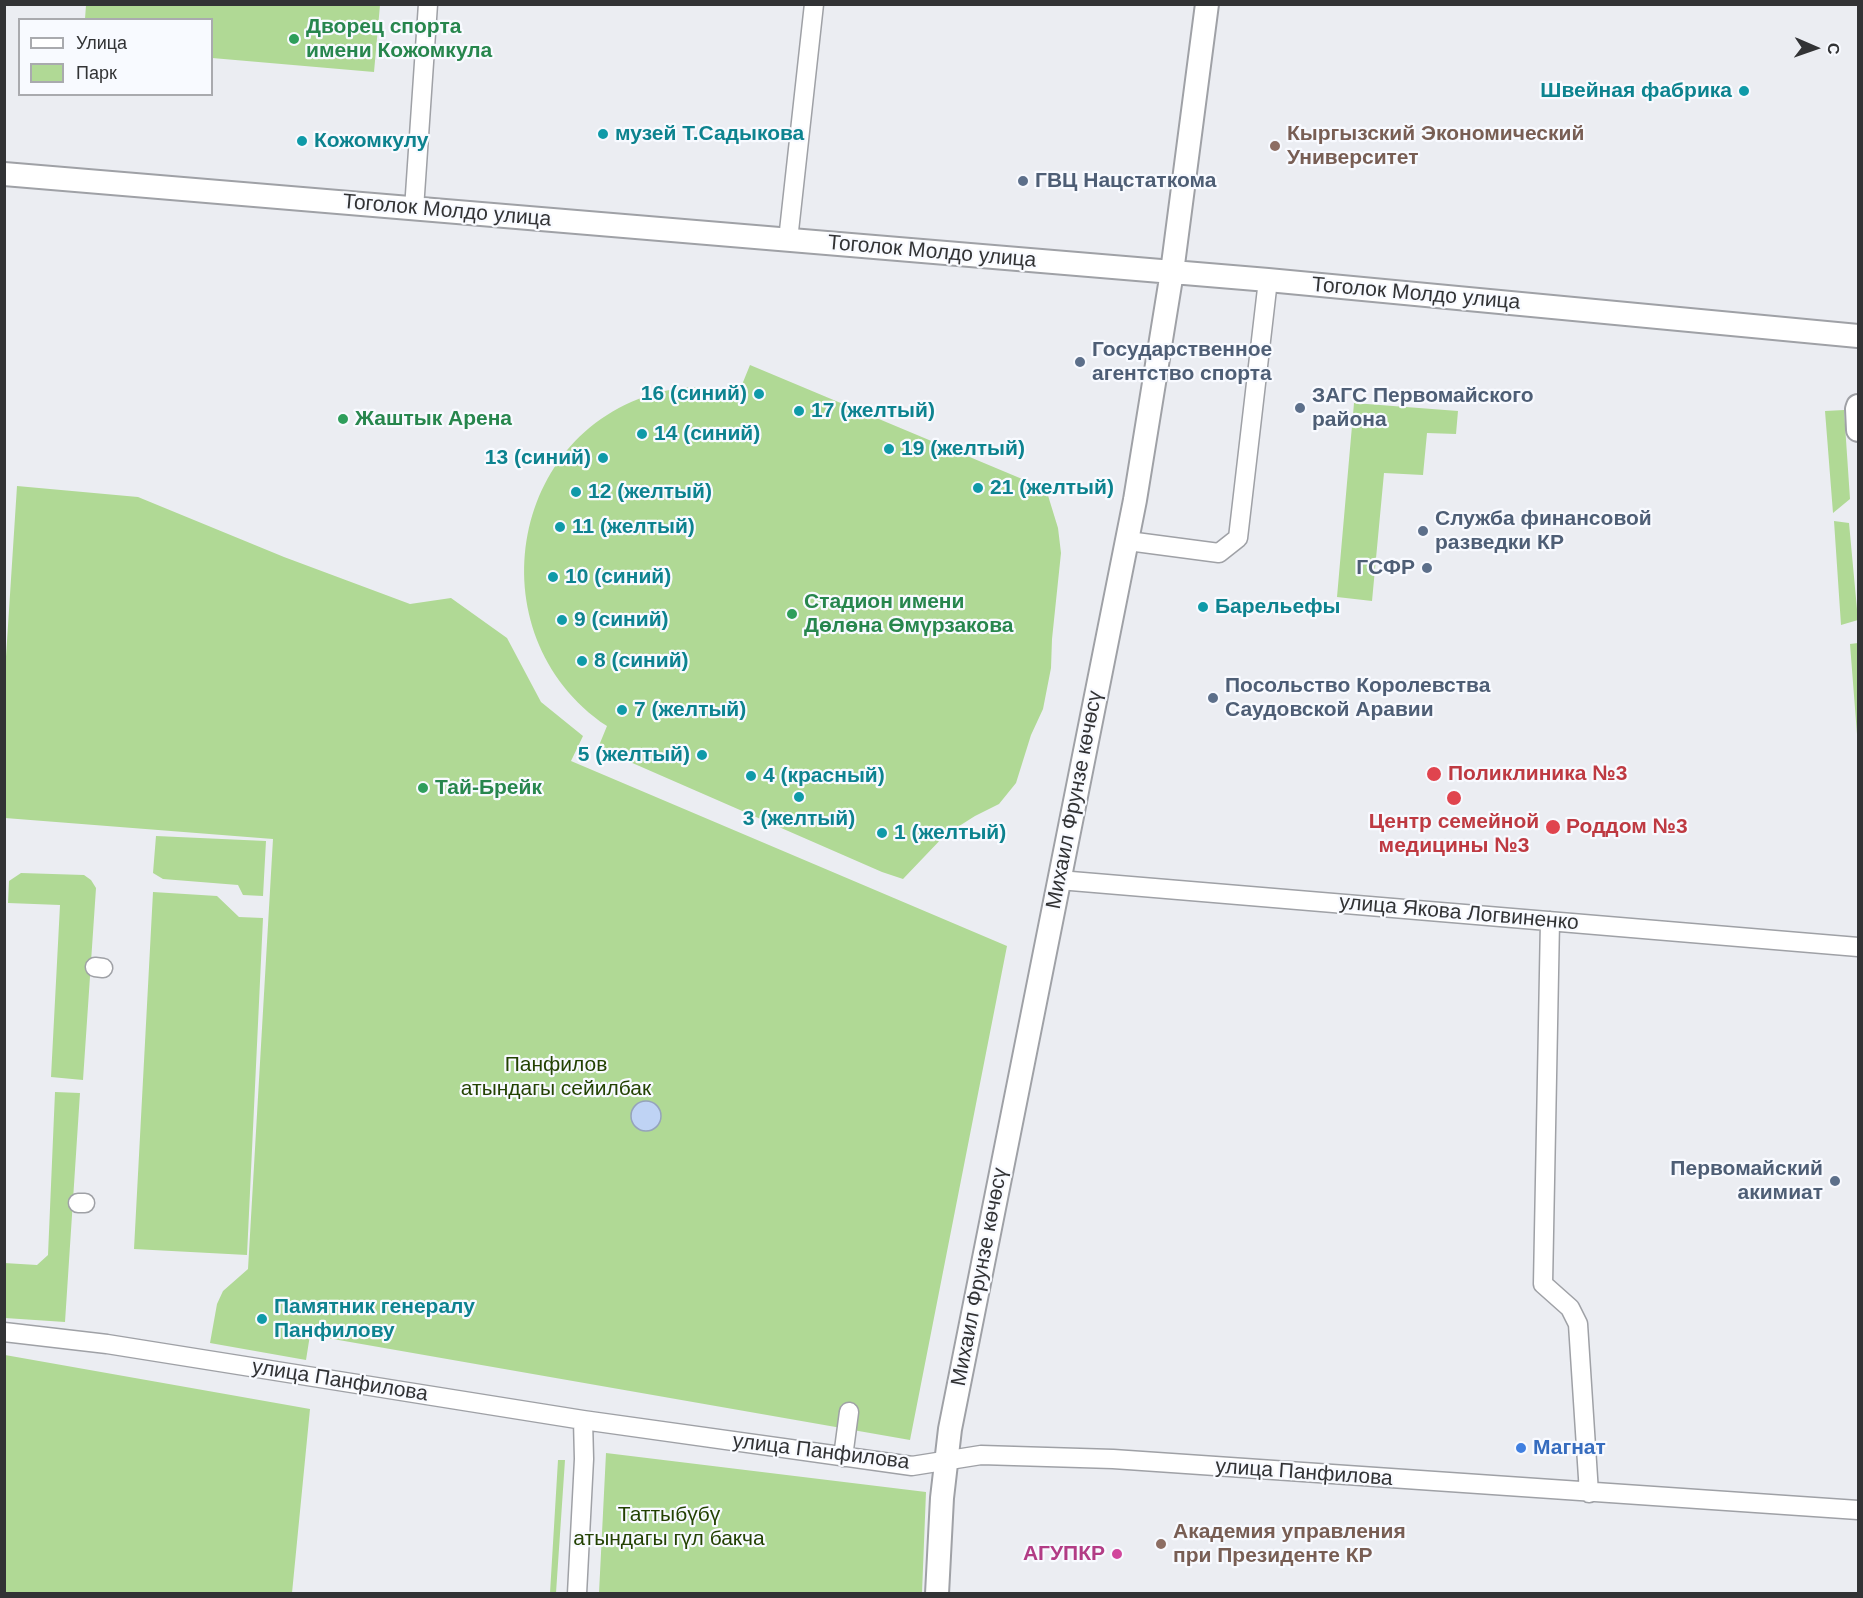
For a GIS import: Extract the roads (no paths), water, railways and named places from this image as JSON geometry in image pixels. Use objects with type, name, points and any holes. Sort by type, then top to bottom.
[{"type":"main road","name":"Михаил Фрунзе көчөсү","points":[[937,1593],[942,1498],[952,1418],[1128,540],[1172,272],[1207,4]]},
{"type":"main road","name":"Тоголок Молдо улица","points":[[4,174],[1268,280],[1858,336]]},
{"type":"main road","points":[[1858,406],[1858,430]]},
{"type":"street","points":[[414,209],[428,4]]},
{"type":"street","points":[[788,240],[814,4]]},
{"type":"street","points":[[1128,540],[1219,553],[1238,538],[1268,280]]},
{"type":"street","name":"улица Якова Логвиненко","points":[[1059,880],[1858,947]]},
{"type":"street","points":[[1550,921],[1543,1284],[1570,1308],[1578,1324],[1588,1493]]},
{"type":"street","name":"улица Панфилова","points":[[4,1332],[106,1344],[583,1420],[912,1466],[981,1455],[1113,1459],[1858,1510]]},
{"type":"street","points":[[843,1457],[849,1412]]},
{"type":"street","points":[[576,1593],[584,1459],[583,1420]]},
{"type":"water","points":[[646,1101],[657,1105],[661,1116],[657,1127],[646,1131],[635,1127],[631,1116],[635,1105]]},
{"type":"place","name":"Дворец спорта имени Кожомкула","points":[[294,39]]},
{"type":"place","name":"Швейная фабрика","points":[[1744,91]]},
{"type":"place","name":"музей Т.Садыкова","points":[[603,134]]},
{"type":"place","name":"Кожомкулу","points":[[302,141]]},
{"type":"place","name":"Кыргызский Экономический Университет","points":[[1275,146]]},
{"type":"place","name":"ГВЦ Нацстаткома","points":[[1023,181]]},
{"type":"place","name":"Государственное агентство спорта","points":[[1080,362]]},
{"type":"place","name":"16 (синий)","points":[[759,394]]},
{"type":"place","name":"ЗАГС Первомайского района","points":[[1300,408]]},
{"type":"place","name":"17 (желтый)","points":[[799,411]]},
{"type":"place","name":"Жаштык Арена","points":[[343,419]]},
{"type":"place","name":"14 (синий)","points":[[642,434]]},
{"type":"place","name":"19 (желтый)","points":[[889,449]]},
{"type":"place","name":"13 (синий)","points":[[603,458]]},
{"type":"place","name":"21 (желтый)","points":[[978,488]]},
{"type":"place","name":"12 (желтый)","points":[[576,492]]},
{"type":"place","name":"11 (желтый)","points":[[560,527]]},
{"type":"place","name":"Служба финансовой разведки КР","points":[[1423,531]]},
{"type":"place","name":"ГСФР","points":[[1427,568]]},
{"type":"place","name":"10 (синий)","points":[[553,577]]},
{"type":"place","name":"Барельефы","points":[[1203,607]]},
{"type":"place","name":"Стадион имени Дөлөна Өмүрзакова","points":[[792,614]]},
{"type":"place","name":"9 (синий)","points":[[562,620]]},
{"type":"place","name":"8 (синий)","points":[[582,661]]},
{"type":"place","name":"Посольство Королевства Саудовской Аравии","points":[[1213,698]]},
{"type":"place","name":"7 (желтый)","points":[[622,710]]},
{"type":"place","name":"5 (желтый)","points":[[702,755]]},
{"type":"place","name":"Поликлиника №3","points":[[1434,774]]},
{"type":"place","name":"4 (красный)","points":[[751,776]]},
{"type":"place","name":"Тай-Брейк","points":[[423,788]]},
{"type":"place","name":"3 (желтый)","points":[[799,797]]},
{"type":"place","name":"Центр семейной медицины №3","points":[[1454,798]]},
{"type":"place","name":"Роддом №3","points":[[1553,827]]},
{"type":"place","name":"1 (желтый)","points":[[882,833]]},
{"type":"place","name":"Первомайский акимиат","points":[[1835,1181]]},
{"type":"place","name":"Памятник генералу Панфилову","points":[[262,1319]]},
{"type":"place","name":"Магнат","points":[[1521,1448]]},
{"type":"place","name":"Академия управления при Президенте КР","points":[[1161,1544]]},
{"type":"place","name":"АГУПКР","points":[[1117,1554]]},
{"type":"park label","name":"Панфилов атындагы сейилбак","points":[[556,1077]]},
{"type":"park label","name":"Таттыбүбү атындагы гүл бакча","points":[[669,1527]]}]
